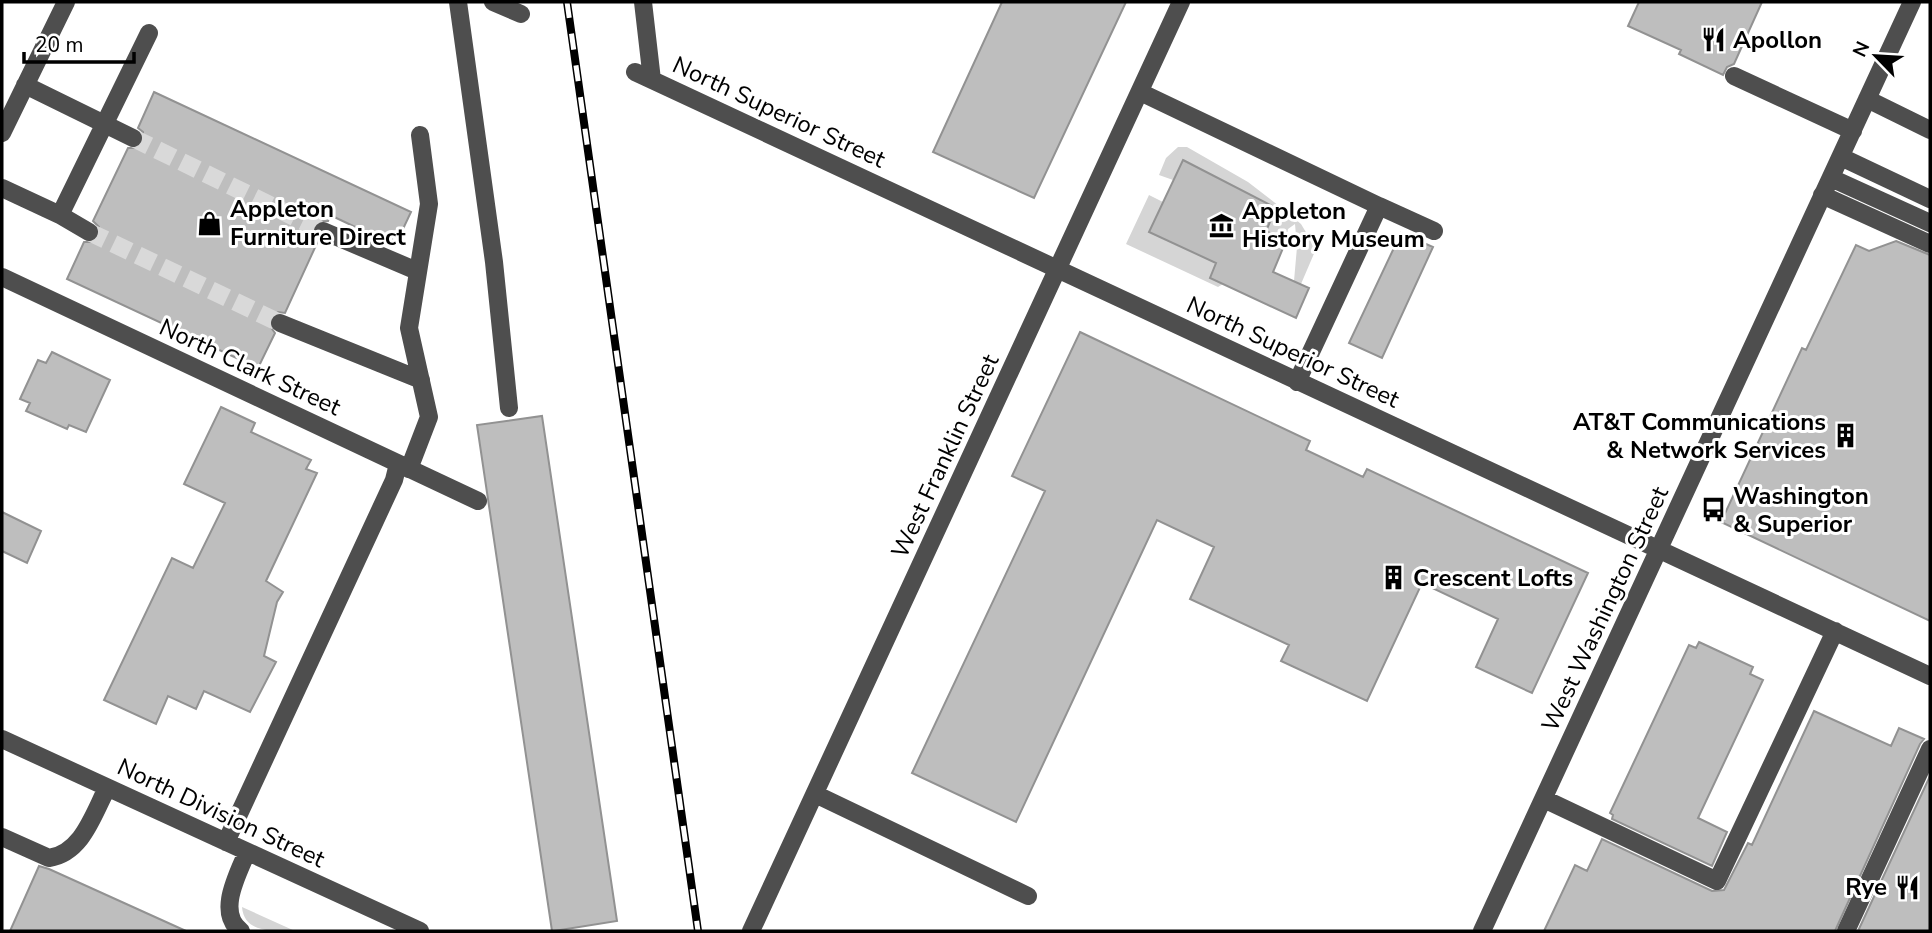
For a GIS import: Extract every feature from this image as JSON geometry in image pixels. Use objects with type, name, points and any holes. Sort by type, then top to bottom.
[{"type":"street","points":[[2,133],[66,2]]},
{"type":"street","points":[[457,2],[494,262],[509,408]]},
{"type":"street","points":[[493,2],[521,14]]},
{"type":"street","points":[[643,2],[652,80]]},
{"type":"street","name":"West Franklin Street","points":[[751,931],[1181,2]]},
{"type":"street","name":"West Washington Street","points":[[1482,931],[1912,2]]},
{"type":"street","points":[[60,215],[149,33]]},
{"type":"street","name":"North Superior Street","points":[[635,72],[1930,676]]},
{"type":"street","points":[[1734,76],[1853,131]]},
{"type":"street","points":[[25,85],[133,138]]},
{"type":"street","points":[[1140,92],[1434,231]]},
{"type":"street","points":[[1867,99],[1930,130]]},
{"type":"street","points":[[226,842],[394,480],[404,467],[429,417],[409,328],[429,204],[420,135]]},
{"type":"street","points":[[1841,158],[1930,199]]},
{"type":"street","points":[[1831,178],[1930,223]]},
{"type":"street","points":[[2,188],[89,232]]},
{"type":"street","points":[[1822,195],[1930,244]]},
{"type":"street","points":[[1297,382],[1379,206]]},
{"type":"street","points":[[323,231],[417,271]]},
{"type":"street","name":"North Clark Street","points":[[2,277],[478,501]]},
{"type":"street","points":[[280,323],[421,380]]},
{"type":"street","points":[[1544,799],[1717,881],[1835,631]]},
{"type":"street","name":"North Division Street","points":[[2,739],[420,931]]},
{"type":"street","points":[[1846,931],[1930,749]]},
{"type":"street","points":[[2,837],[49,858],[67,852],[75,847],[86,830],[107,789]]},
{"type":"street","points":[[815,794],[1028,896]]},
{"type":"street","points":[[242,931],[237,928],[229,912],[232,890],[247,852]]},
{"type":"shaded area","points":[[1178,147],[1187,147],[1248,182],[1301,224],[1316,249],[1301,284],[1294,281],[1297,247],[1295,224],[1288,229],[1286,241],[1266,231],[1276,208],[1183,160],[1173,180],[1159,175],[1166,158]]},
{"type":"shaded area","points":[[1149,195],[1163,202],[1149,232],[1216,263],[1210,278],[1223,284],[1218,287],[1126,244]]},
{"type":"shaded area","points":[[242,907],[295,931],[269,930],[254,926],[248,922]]},
{"type":"building","points":[[1002,2],[1126,2],[1034,198],[933,152]]},
{"type":"building","name":"Apollon","points":[[1639,2],[1762,2],[1734,64],[1727,67],[1723,75],[1679,54],[1681,50],[1628,26]]},
{"type":"building","name":"Appleton Furniture Direct","points":[[154,92],[411,212],[395,246],[330,215],[328,221],[316,222],[312,232],[318,241],[285,313],[278,312],[270,318],[269,325],[275,333],[258,368],[67,279],[84,242],[94,242],[99,237],[99,227],[93,221],[128,148],[139,148],[143,142],[143,132],[138,128]]},
{"type":"building","points":[[1183,160],[1276,208],[1266,231],[1286,241],[1273,272],[1309,288],[1296,318],[1210,278],[1216,263],[1149,232]]},
{"type":"building","points":[[1401,233],[1433,247],[1382,358],[1349,343]]},
{"type":"building","name":"AT&T Communications & Network Services","points":[[1896,241],[1930,255],[1930,621],[1721,522],[1802,348],[1806,350],[1856,245],[1869,251]]},
{"type":"building","name":"Crescent Lofts","points":[[1080,332],[1310,441],[1306,450],[1363,477],[1367,469],[1588,573],[1532,693],[1476,667],[1498,619],[1422,583],[1367,701],[1281,661],[1289,645],[1190,599],[1214,547],[1157,520],[1016,822],[912,773],[1045,491],[1012,476]]},
{"type":"building","points":[[52,352],[110,380],[86,432],[69,425],[67,429],[26,411],[30,403],[20,399],[38,360],[46,363]]},
{"type":"building","points":[[221,407],[255,423],[251,432],[311,460],[306,469],[317,473],[266,581],[283,592],[277,602],[264,656],[276,662],[250,712],[204,691],[196,709],[168,696],[156,724],[104,700],[172,558],[193,568],[225,503],[184,484]]},
{"type":"building","points":[[542,416],[617,921],[554,931],[477,425]]},
{"type":"building","points":[[2,512],[41,531],[27,563],[2,551]]},
{"type":"building","points":[[1699,642],[1753,667],[1750,674],[1763,680],[1698,818],[1727,832],[1712,866],[1612,819],[1613,815],[1610,813],[1689,645],[1696,648]]},
{"type":"building","points":[[1814,711],[1891,746],[1899,728],[1924,739],[1835,931],[1544,931],[1575,865],[1587,871],[1602,839],[1712,891],[1724,890],[1748,843],[1752,845]]},
{"type":"building","points":[[1930,776],[1930,931],[1858,931]]},
{"type":"building","points":[[39,866],[49,869],[186,931],[10,931]]},
{"type":"tunnel","points":[[133,138],[323,231]]},
{"type":"tunnel","points":[[89,232],[280,323]]},
{"type":"railway","points":[[567,2],[698,931]]},
{"type":"place","name":"Apollon","points":[[1713,40]]},
{"type":"place","name":"Appleton Furniture Direct","points":[[210,223]]},
{"type":"place","name":"Appleton History Museum","points":[[1222,225]]},
{"type":"place","name":"AT&T Communications & Network Services","points":[[1846,436]]},
{"type":"place","name":"Washington & Superior","points":[[1713,510]]},
{"type":"place","name":"Crescent Lofts","points":[[1393,578]]},
{"type":"place","name":"Rye","points":[[1907,887]]}]
